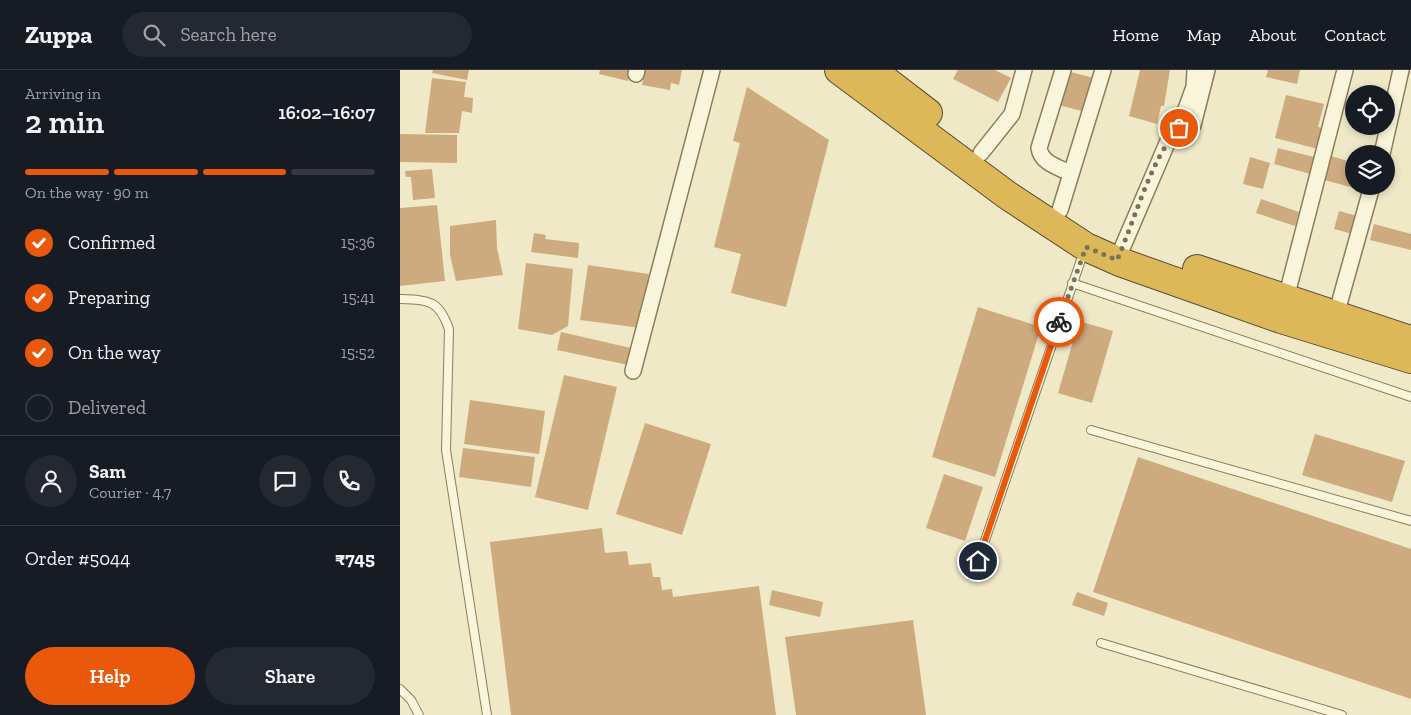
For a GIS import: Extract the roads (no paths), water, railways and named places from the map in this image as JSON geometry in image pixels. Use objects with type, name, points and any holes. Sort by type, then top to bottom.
[{"type":"highway","points":[[839,70],[981,153],[1121,252],[1281,319],[1411,360]]},
{"type":"highway","points":[[872,70],[908,109],[1008,195],[1086,247],[1121,252],[1286,298],[1411,340]]},
{"type":"street","points":[[632,371],[712,70]]},
{"type":"street","points":[[981,153],[1012,114],[1024,70]]},
{"type":"street","points":[[1063,70],[1039,148],[1040,154],[1044,159],[1070,173]]},
{"type":"street","points":[[1060,210],[1103,70]]},
{"type":"street","points":[[1121,252],[1158,161],[1168,141],[1179,128],[1194,87],[1195,70]]},
{"type":"street","points":[[1179,128],[1192,125],[1207,70]]},
{"type":"street","points":[[1286,298],[1345,70]]},
{"type":"street","points":[[1384,145],[1401,70]]},
{"type":"street","points":[[1336,315],[1369,195]]},
{"type":"lane","points":[[978,561],[1072,283],[1086,247]]},
{"type":"lane","points":[[1072,283],[1411,397]]},
{"type":"lane","points":[[400,299],[430,301],[444,313],[449,329],[446,450],[487,715]]},
{"type":"lane","points":[[1091,430],[1411,521]]},
{"type":"lane","points":[[1101,643],[1342,715]]},
{"type":"lane","points":[[400,690],[411,700],[419,715]]}]
